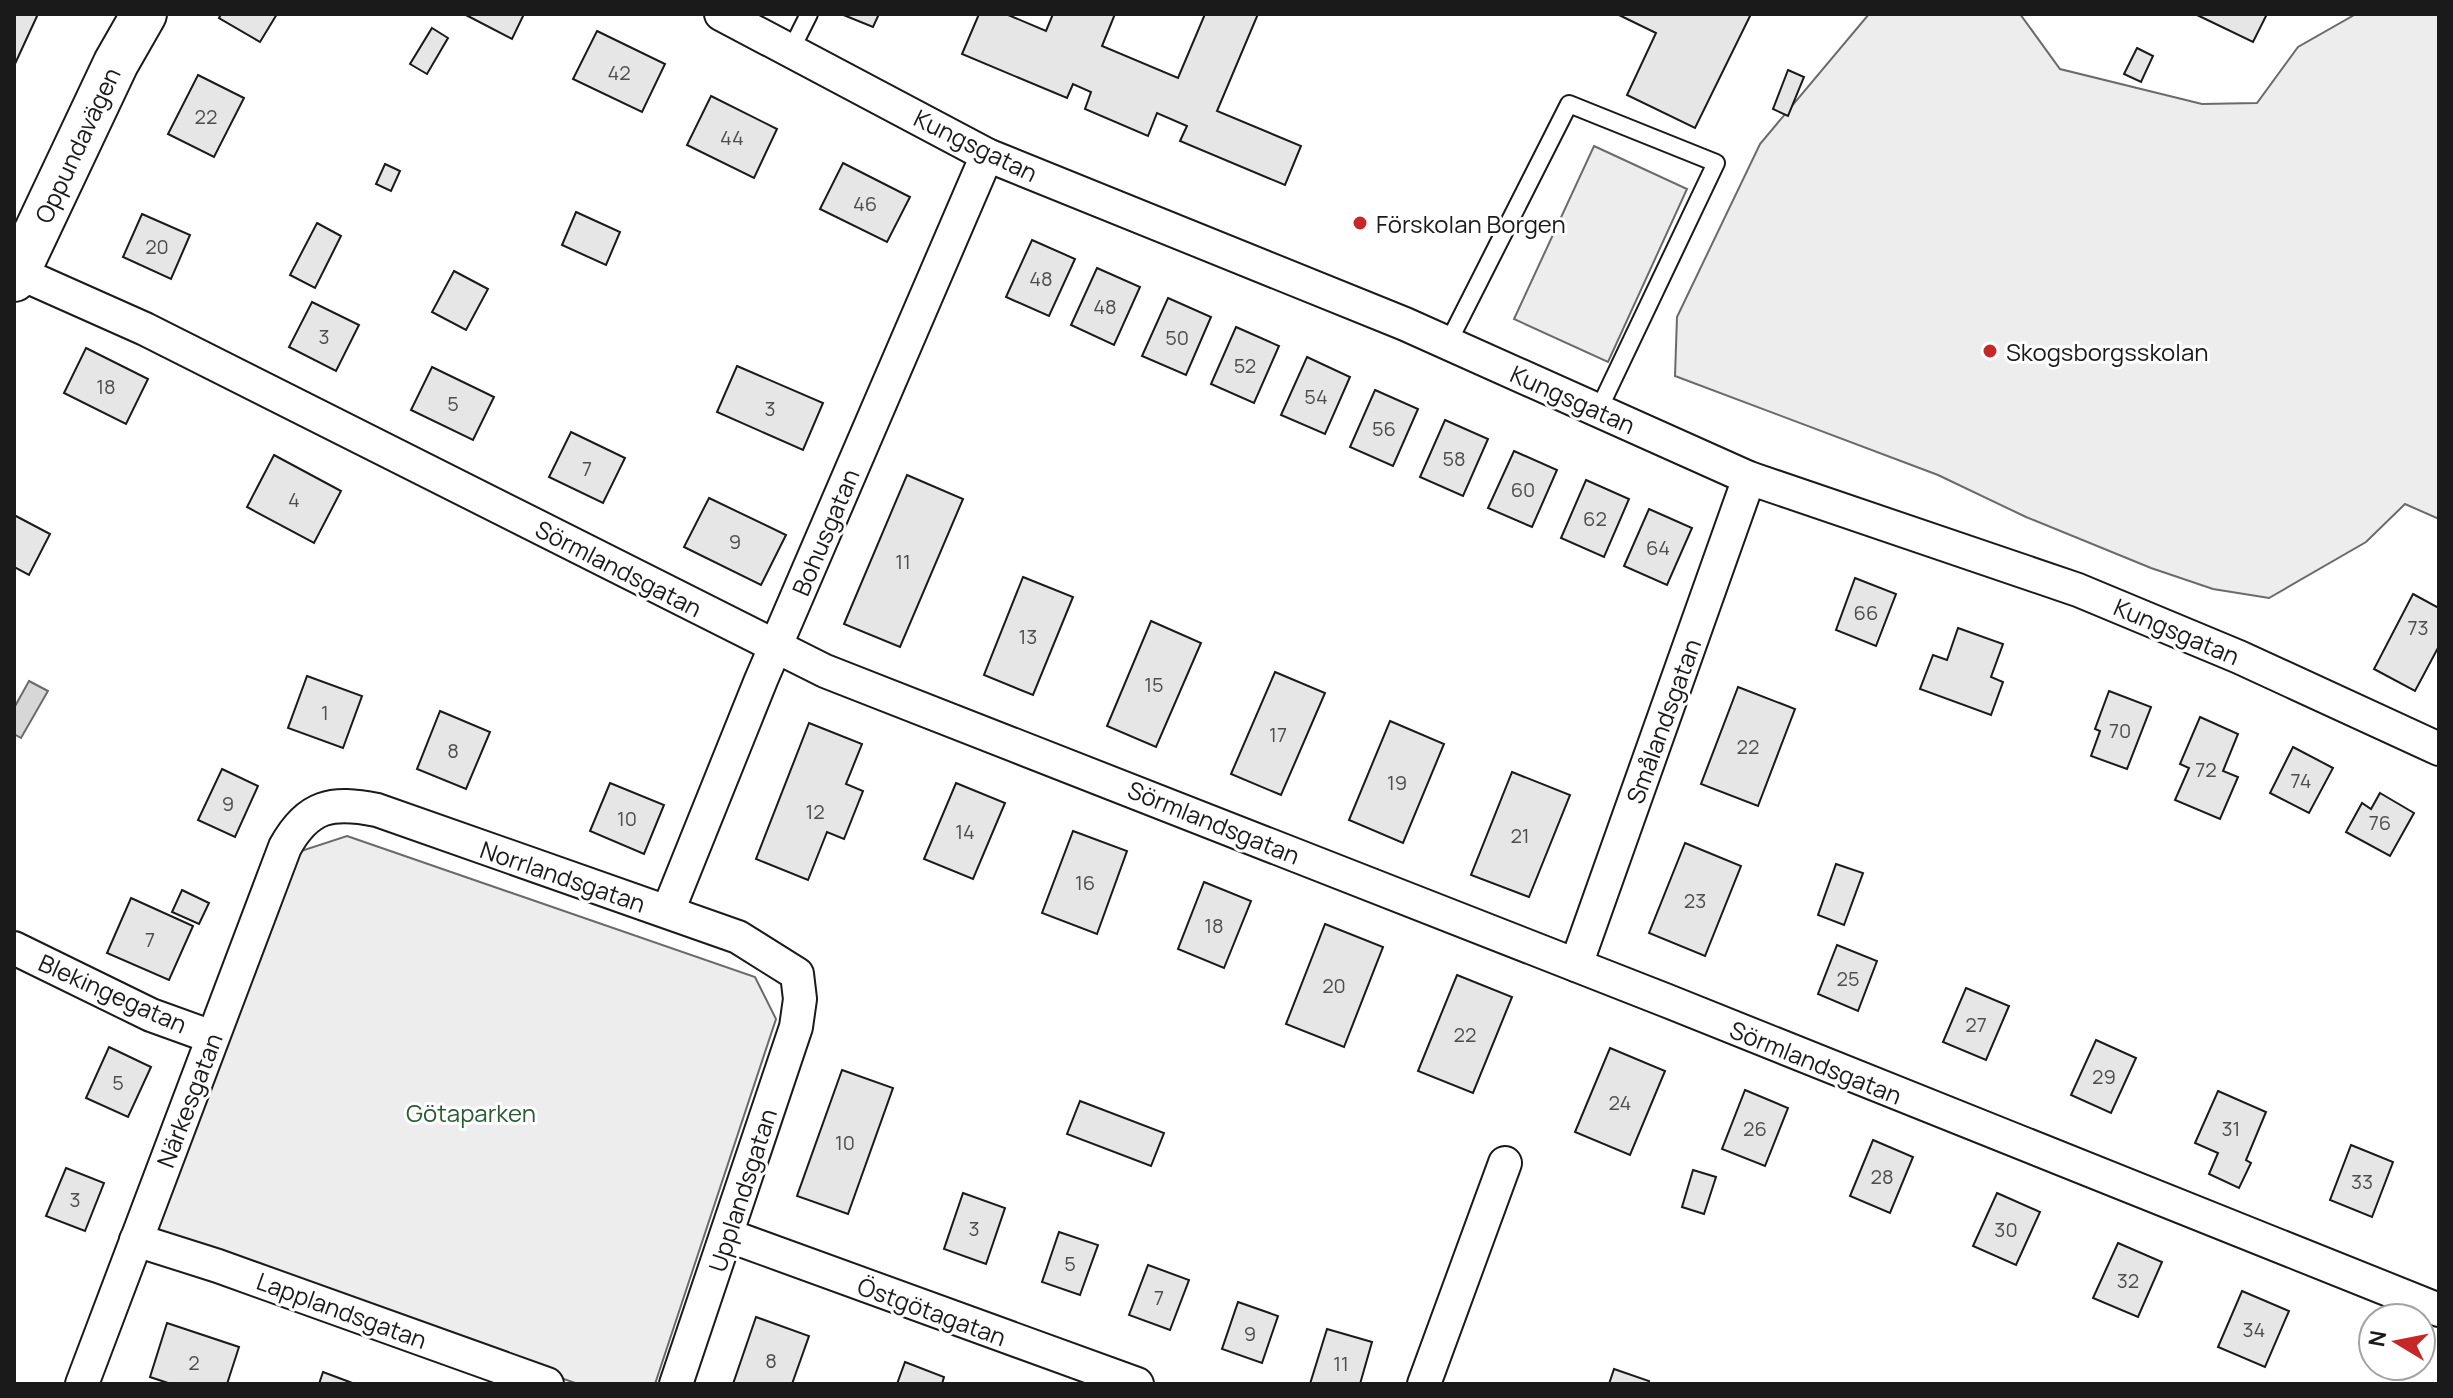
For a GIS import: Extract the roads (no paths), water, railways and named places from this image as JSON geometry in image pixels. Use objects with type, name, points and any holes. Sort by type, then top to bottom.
[{"type":"main road","name":"Oppundavägen","points":[[16,275],[116,63],[144,14]]},
{"type":"street","name":"Kungsgatan","points":[[721,14],[987,155],[1448,343],[1749,478],[2078,590],[2239,657],[2439,749]]},
{"type":"street","name":"Bohusgatan","points":[[668,911],[778,644],[987,155]]},
{"type":"street","name":"Sörmlandsgatan","points":[[16,275],[145,329],[717,618],[778,644],[825,671],[1576,965],[2439,1310]]},
{"type":"street","name":"Smålandsgatan","points":[[1576,965],[1749,478]]},
{"type":"street","name":"Norrlandsgatan","points":[[303,821],[320,809],[348,804],[377,810],[486,851],[668,911],[738,937],[773,956],[797,974],[800,994]]},
{"type":"street","name":"Närkesgatan","points":[[82,1384],[285,847],[303,821]]},
{"type":"street","name":"Blekingegatan","points":[[14,948],[151,1015],[212,1037]]},
{"type":"street","name":"Upplandsgatan","points":[[676,1384],[796,1027],[800,994]]},
{"type":"street","points":[[1424,1384],[1505,1163]]},
{"type":"street","name":"Östgötagatan","points":[[727,1235],[1137,1384]]},
{"type":"street","name":"Lapplandsgatan","points":[[136,1240],[547,1384]]},
{"type":"lane","points":[[791,50],[809,14]]},
{"type":"lane","points":[[1448,343],[1569,104],[1716,163],[1598,411]]},
{"type":"place","name":"Förskolan Borgen","points":[[1360,223]]},
{"type":"place","name":"Skogsborgsskolan","points":[[1990,351]]},
{"type":"park label","name":"Götaparken","points":[[471,1112]]}]
